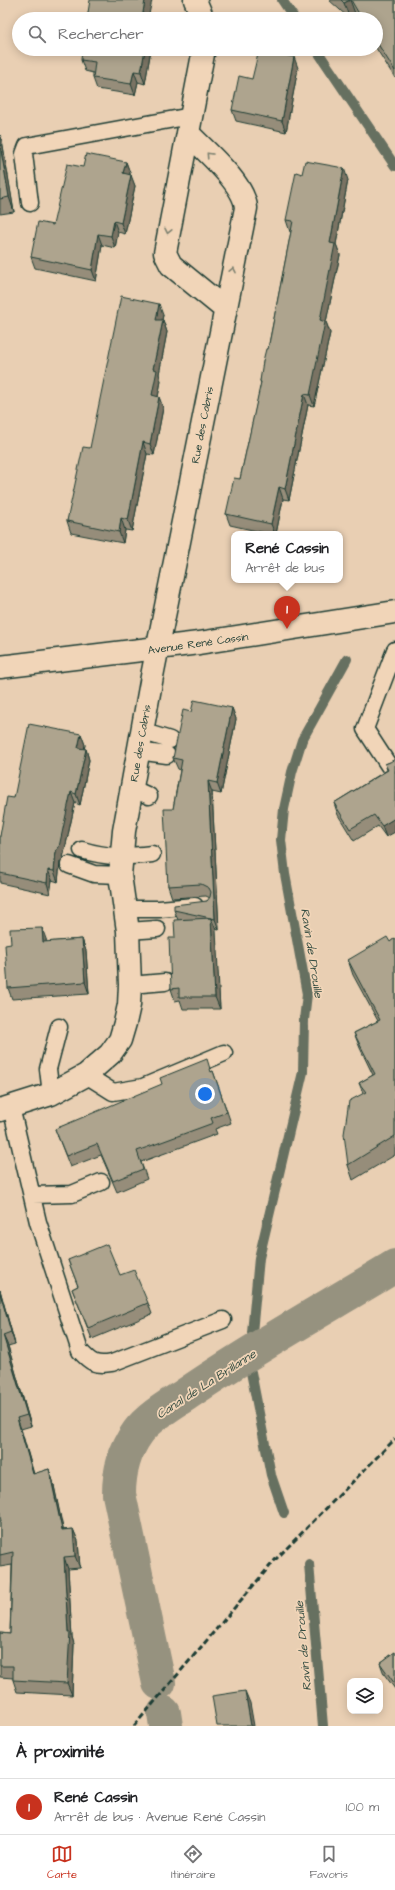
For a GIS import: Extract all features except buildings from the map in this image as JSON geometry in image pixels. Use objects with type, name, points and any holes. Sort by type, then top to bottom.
[{"type":"street","points":[[195,0],[200,12]]},
{"type":"street","points":[[203,56],[165,253],[171,265],[225,308]]},
{"type":"street","name":"Rue des Cabris","points":[[5,1108],[51,1094],[86,1075],[110,1054],[120,1040],[129,1005],[130,985],[128,931],[120,866],[140,792],[140,741],[225,308],[246,211],[246,203],[233,181],[189,125]]},
{"type":"street","name":"Avenue René Cassin","points":[[0,667],[158,649],[395,612]]},
{"type":"lane","points":[[30,203],[24,154],[27,146],[189,125]]},
{"type":"lane","points":[[389,766],[365,729],[395,650]]},
{"type":"lane","points":[[140,741],[168,747]]},
{"type":"lane","points":[[82,850],[97,855],[120,866]]},
{"type":"lane","points":[[69,865],[94,874],[152,854]]},
{"type":"lane","points":[[125,909],[159,909],[206,905]]},
{"type":"lane","points":[[128,931],[157,929]]},
{"type":"lane","points":[[130,985],[165,982]]},
{"type":"lane","points":[[51,1094],[48,1069],[59,1027]]},
{"type":"lane","points":[[86,1075],[113,1092],[143,1087],[224,1053]]},
{"type":"lane","points":[[5,1108],[32,1195],[38,1222],[80,1351],[88,1360],[100,1366],[112,1363],[223,1320]]},
{"type":"lane","points":[[32,1195],[72,1194],[102,1182]]},
{"type":"waterway","name":"Ravin de Drouille","points":[[282,0],[290,12]]},
{"type":"waterway","name":"Ravin de Drouille","points":[[321,56],[395,166]]},
{"type":"waterway","name":"Ravin de Drouille","points":[[252,1333],[259,1258],[303,1072],[304,1020],[307,994],[285,874],[281,840],[284,809],[292,772],[302,740],[347,659]]},
{"type":"waterway","name":"Canal de La Brillanne","points":[[159,1683],[119,1494],[120,1477],[126,1453],[133,1439],[143,1426],[155,1416],[213,1376],[395,1266]]},
{"type":"waterway","name":"Ravin de Drouille","points":[[251,1372],[271,1475],[284,1513]]},
{"type":"waterway","name":"Ravin de Drouille","points":[[309,1564],[323,1726]]},
{"type":"waterway","name":"Canal de La Brillanne","points":[[164,1713],[166,1726]]},
{"type":"railway","points":[[134,1726],[275,1560],[395,1439]]},
{"type":"place","name":"René Cassin","points":[[287,629]]}]
